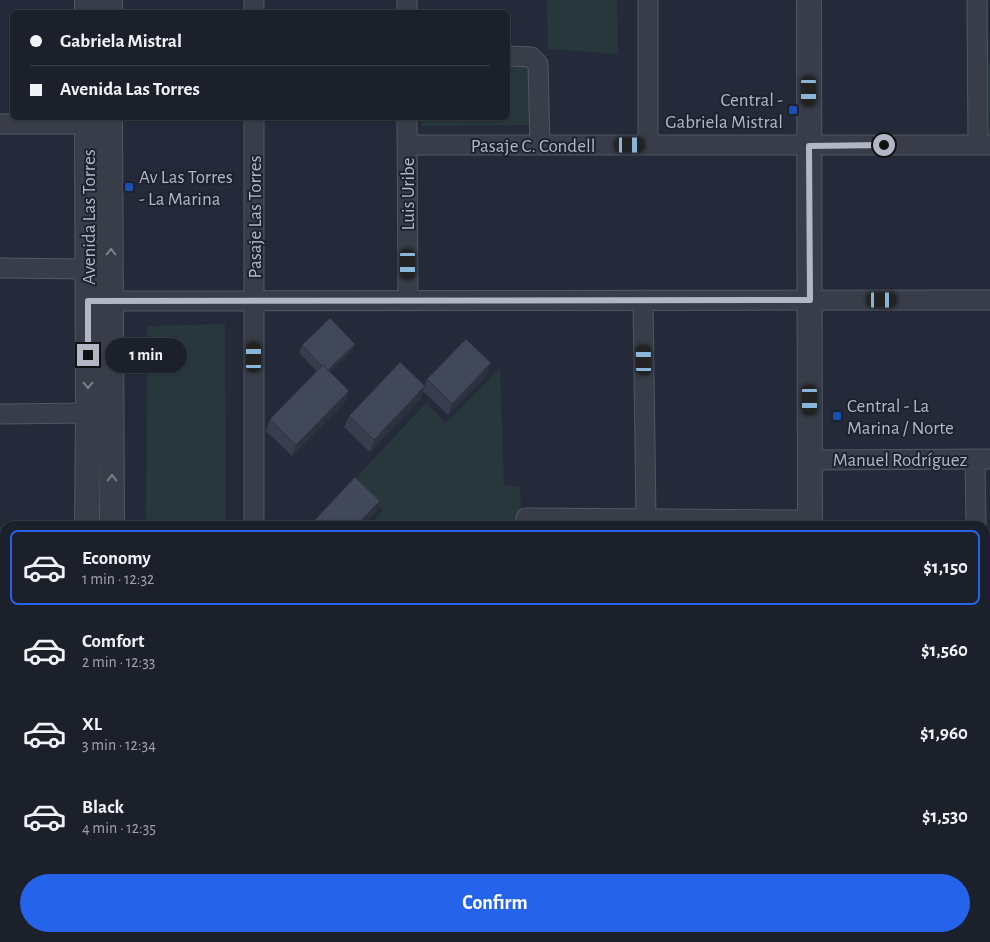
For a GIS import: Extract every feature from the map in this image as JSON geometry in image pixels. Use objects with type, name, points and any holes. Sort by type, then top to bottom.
[{"type":"street","points":[[648,0],[648,145]]},
{"type":"street","points":[[809,0],[810,521]]},
{"type":"street","points":[[977,0],[984,52],[984,145]]},
{"type":"street","points":[[510,56],[531,57],[538,64],[540,145]]},
{"type":"street","name":"Avenida Las Torres","points":[[87,521],[88,413],[99,301],[110,120]]},
{"type":"street","name":"Pasaje Las Torres","points":[[254,120],[254,521]]},
{"type":"street","name":"Luis Uribe","points":[[407,120],[408,301]]},
{"type":"street","points":[[0,124],[87,121]]},
{"type":"street","name":"Avenida Las Torres","points":[[87,121],[88,269],[99,301],[112,521]]},
{"type":"street","name":"Pasaje C. Condell","points":[[407,145],[984,145]]},
{"type":"street","points":[[0,268],[88,269]]},
{"type":"street","points":[[643,300],[646,518]]},
{"type":"street","points":[[99,301],[990,300]]},
{"type":"street","points":[[0,414],[88,413]]},
{"type":"street","points":[[980,520],[982,459]]},
{"type":"street","name":"Manuel Rodríguez","points":[[810,460],[982,459]]},
{"type":"street","points":[[526,518],[646,518],[744,521]]},
{"type":"shaded area","points":[[547,0],[617,0],[618,54],[548,49]]},
{"type":"shaded area","points":[[988,63],[990,63],[990,135],[989,135]]},
{"type":"shaded area","points":[[510,67],[529,67],[529,125],[421,126],[422,120],[510,120]]},
{"type":"shaded area","points":[[225,324],[226,521],[146,521],[147,326]]},
{"type":"shaded area","points":[[500,368],[504,485],[520,487],[522,521],[373,521],[383,510],[352,482],[426,403],[446,423]]},
{"type":"building","points":[[330,318],[355,344],[328,370],[302,345]]},
{"type":"building","points":[[466,339],[491,363],[452,404],[427,379]]},
{"type":"building","points":[[400,362],[425,386],[374,440],[349,416]]},
{"type":"building","points":[[323,365],[349,391],[296,445],[270,419]]},
{"type":"building","points":[[355,477],[380,501],[361,521],[314,521]]},
{"type":"place","name":"Central - Gabriela Mistral","points":[[793,110]]},
{"type":"place","name":"Av Las Torres - La Marina","points":[[129,187]]},
{"type":"place","name":"Central - La Marina / Norte","points":[[837,416]]},
{"type":"route","points":[[88,355],[88,301],[810,300],[809,146],[884,145]]}]
